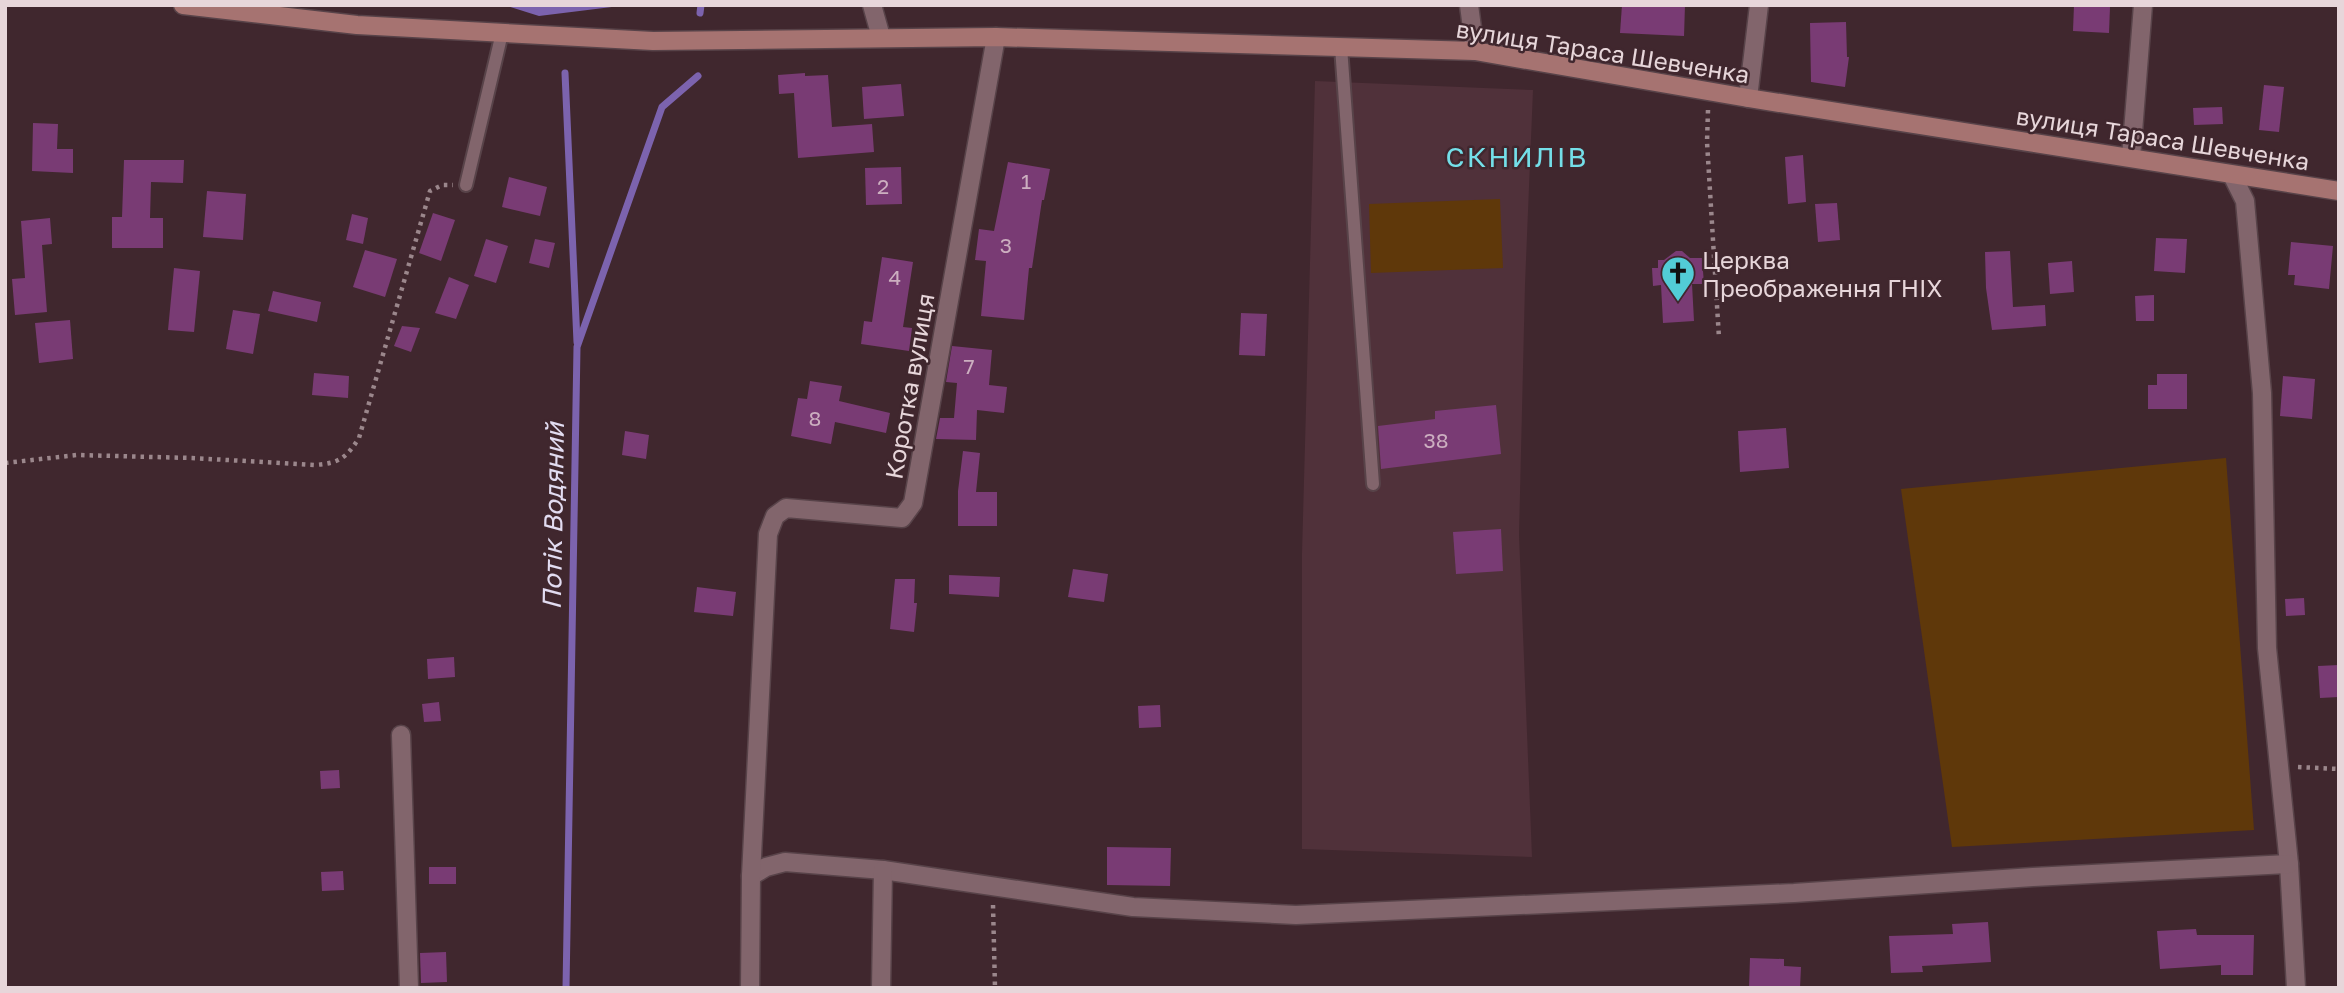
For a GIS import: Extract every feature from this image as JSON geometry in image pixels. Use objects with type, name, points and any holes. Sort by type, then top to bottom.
[{"type":"street","name":"вулиця Тараса Шевченка","points":[[183,5],[358,26],[653,41],[996,37],[1475,51],[1748,98],[2339,191]]},
{"type":"street","points":[[872,5],[881,37]]},
{"type":"street","points":[[1469,5],[1475,51]]},
{"type":"street","points":[[1748,98],[1759,5]]},
{"type":"street","points":[[2131,157],[2143,5]]},
{"type":"street","name":"Коротка вулиця","points":[[750,988],[751,876],[768,534],[775,516],[786,508],[902,519],[913,503],[996,37]]},
{"type":"street","points":[[2232,175],[2245,201],[2262,393],[2267,648],[2289,864],[2296,988]]},
{"type":"street","points":[[401,735],[409,988]]},
{"type":"street","points":[[751,876],[766,867],[785,862],[883,870],[1133,908],[1296,915],[1794,893],[2289,864]]},
{"type":"street","points":[[881,988],[883,870]]},
{"type":"lane","points":[[466,185],[502,33]]},
{"type":"lane","points":[[1340,47],[1373,484]]},
{"type":"path","points":[[1709,91],[1707,142],[1719,338]]},
{"type":"path","points":[[5,463],[77,455],[316,465],[334,463],[349,453],[359,438],[430,191],[442,185],[466,185]]},
{"type":"path","points":[[2279,765],[2339,769]]},
{"type":"path","points":[[993,887],[995,988]]},
{"type":"shaded area","points":[[504,5],[628,5],[539,16]]},
{"type":"shaded area","points":[[1315,81],[1533,90],[1519,535],[1532,857],[1302,849],[1302,554]]},
{"type":"shaded area","points":[[1500,199],[1503,268],[1371,273],[1369,204]]},
{"type":"shaded area","points":[[2226,458],[2254,830],[1952,847],[1901,489]]},
{"type":"building","points":[[1622,5],[1685,5],[1684,36],[1620,33]]},
{"type":"building","points":[[2074,5],[2110,7],[2109,33],[2073,31]]},
{"type":"building","points":[[1846,22],[1849,57],[1845,87],[1811,82],[1810,23]]},
{"type":"building","points":[[805,73],[805,76],[828,75],[832,127],[872,124],[874,152],[798,158],[794,93],[779,94],[778,75]]},
{"type":"building","points":[[901,84],[904,116],[864,119],[862,87]]},
{"type":"building","points":[[2264,85],[2284,87],[2279,132],[2259,130]]},
{"type":"building","points":[[2222,107],[2223,124],[2194,125],[2193,108]]},
{"type":"building","points":[[33,123],[58,124],[57,149],[73,149],[73,173],[32,171]]},
{"type":"building","points":[[1803,155],[1806,202],[1788,204],[1785,157]]},
{"type":"building","points":[[124,160],[184,160],[183,183],[151,182],[150,218],[163,218],[163,248],[112,248],[112,217],[122,217]]},
{"type":"building","points":[[1008,162],[1050,169],[1042,200],[1032,268],[1029,268],[1024,320],[981,316],[986,261],[975,260],[979,229],[994,231]]},
{"type":"building","points":[[901,167],[902,204],[866,205],[865,168]]},
{"type":"building","points":[[509,177],[547,187],[540,216],[502,207]]},
{"type":"building","points":[[207,191],[246,194],[243,240],[203,237]]},
{"type":"building","points":[[1837,203],[1840,240],[1818,242],[1815,204]]},
{"type":"building","points":[[433,213],[455,220],[441,261],[419,253]]},
{"type":"building","points":[[352,214],[368,218],[363,244],[346,240]]},
{"type":"building","points":[[50,218],[52,244],[42,245],[47,312],[15,315],[12,279],[25,278],[21,221]]},
{"type":"building","points":[[2156,238],[2187,239],[2185,273],[2154,271]]},
{"type":"building","points":[[486,239],[508,246],[496,283],[474,276]]},
{"type":"building","points":[[535,239],[555,243],[549,268],[529,263]]},
{"type":"building","points":[[2291,242],[2333,246],[2329,289],[2294,285],[2295,275],[2288,275]]},
{"type":"building","points":[[365,250],[397,259],[385,297],[353,287]]},
{"type":"building","name":"Церква Преображення ГНІХ","points":[[1676,251],[1682,251],[1690,258],[1702,258],[1704,284],[1692,284],[1694,321],[1663,323],[1661,285],[1653,286],[1652,268],[1658,268],[1658,260],[1664,260]]},
{"type":"building","points":[[2010,251],[2013,307],[2045,305],[2046,326],[1992,330],[1986,288],[1985,252]]},
{"type":"building","points":[[882,257],[913,262],[903,327],[912,328],[909,351],[861,344],[864,321],[872,322]]},
{"type":"building","points":[[2072,261],[2074,292],[2050,294],[2048,263]]},
{"type":"building","points":[[174,268],[200,271],[194,332],[168,330]]},
{"type":"building","points":[[449,277],[469,285],[456,319],[435,313]]},
{"type":"building","points":[[273,291],[321,302],[317,322],[268,311]]},
{"type":"building","points":[[2154,295],[2154,321],[2136,321],[2135,296]]},
{"type":"building","points":[[233,310],[260,314],[253,354],[226,349]]},
{"type":"building","points":[[1241,313],[1267,314],[1265,356],[1239,355]]},
{"type":"building","points":[[70,320],[73,359],[39,363],[35,323]]},
{"type":"building","points":[[402,326],[420,328],[411,352],[394,346]]},
{"type":"building","points":[[952,346],[992,350],[989,385],[1007,387],[1004,413],[977,410],[976,440],[936,439],[940,418],[954,418],[957,383],[946,382]]},
{"type":"building","points":[[314,373],[349,376],[348,398],[312,395]]},
{"type":"building","points":[[2157,374],[2187,374],[2187,409],[2148,409],[2148,385],[2157,385]]},
{"type":"building","points":[[2283,376],[2315,379],[2312,419],[2280,416]]},
{"type":"building","points":[[810,381],[842,386],[839,401],[890,413],[886,433],[835,422],[831,444],[791,436],[798,398],[807,399]]},
{"type":"building","points":[[1496,405],[1501,454],[1381,469],[1378,426],[1435,419],[1435,411]]},
{"type":"building","points":[[1786,428],[1789,468],[1740,472],[1738,431]]},
{"type":"building","points":[[625,431],[649,435],[646,459],[622,455]]},
{"type":"building","points":[[963,451],[980,453],[976,492],[997,492],[997,526],[958,526],[958,491]]},
{"type":"building","points":[[1501,529],[1503,571],[1456,574],[1453,532]]},
{"type":"building","points":[[1073,569],[1108,574],[1104,602],[1068,597]]},
{"type":"building","points":[[949,575],[1000,577],[999,597],[949,594]]},
{"type":"building","points":[[895,579],[915,579],[914,603],[917,603],[914,632],[890,629]]},
{"type":"building","points":[[697,587],[736,592],[733,616],[694,612]]},
{"type":"building","points":[[2304,598],[2305,615],[2286,616],[2285,599]]},
{"type":"building","points":[[454,657],[455,677],[428,679],[427,659]]},
{"type":"building","points":[[2339,665],[2339,697],[2320,698],[2318,666]]},
{"type":"building","points":[[439,702],[441,721],[424,722],[422,704]]},
{"type":"building","points":[[1160,705],[1161,727],[1139,728],[1138,706]]},
{"type":"building","points":[[339,770],[340,788],[321,789],[320,771]]},
{"type":"building","points":[[1107,847],[1171,848],[1170,886],[1107,885]]},
{"type":"building","points":[[429,867],[456,867],[456,884],[429,884]]},
{"type":"building","points":[[343,871],[344,890],[322,891],[321,872]]},
{"type":"building","points":[[1988,922],[1991,962],[1922,966],[1923,972],[1891,973],[1889,936],[1953,934],[1952,924]]},
{"type":"building","points":[[2196,929],[2197,935],[2254,935],[2253,975],[2221,975],[2221,965],[2160,969],[2157,931]]},
{"type":"building","points":[[446,952],[447,982],[421,983],[420,953]]},
{"type":"building","points":[[1750,958],[1784,959],[1784,966],[1801,967],[1800,988],[1749,988]]},
{"type":"waterway","name":"Потік Водяний","points":[[700,13],[701,5]]},
{"type":"waterway","points":[[565,73],[577,342]]},
{"type":"waterway","name":"Потік Водяний","points":[[566,988],[577,347],[662,107],[698,76]]},
{"type":"place","name":"Церква Преображення ГНІХ","points":[[1678,303]]},
{"type":"district","name":"СКНИЛІВ","points":[[1517,156]]}]
